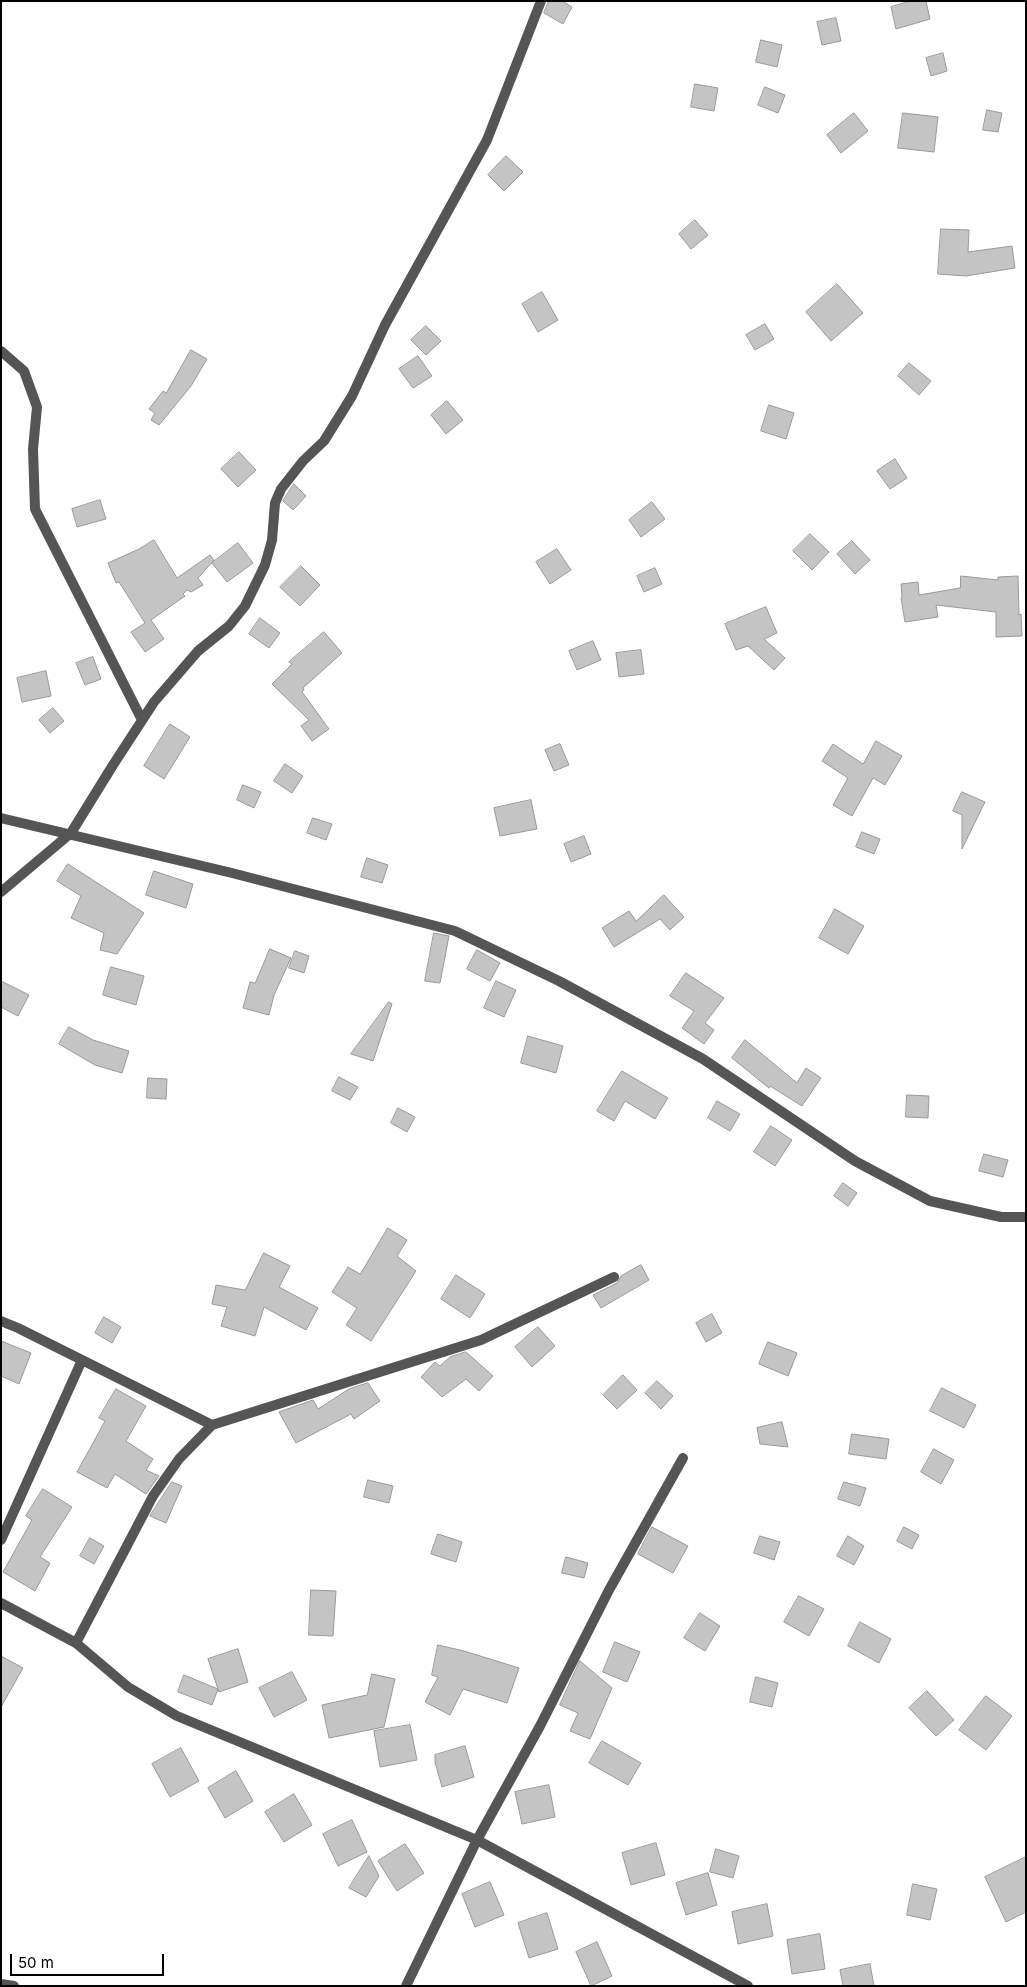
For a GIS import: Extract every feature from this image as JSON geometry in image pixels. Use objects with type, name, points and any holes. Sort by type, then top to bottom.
[{"type":"street","points":[[1,892],[71,834],[154,702],[198,651],[229,626],[245,606],[268,557],[272,540],[275,503],[280,489],[324,440],[352,396],[385,325],[487,140],[541,1]]},
{"type":"street","points":[[1,351],[24,370],[36,408],[33,449],[35,509],[142,720]]},
{"type":"street","points":[[1,818],[232,873],[455,931],[559,981],[703,1059],[855,1161],[930,1201],[1001,1217],[1026,1217]]},
{"type":"street","points":[[76,1644],[153,1496],[179,1459],[212,1425],[481,1340],[614,1277]]},
{"type":"street","points":[[1,1321],[212,1425]]},
{"type":"street","points":[[1,1540],[82,1360]]},
{"type":"street","points":[[406,1986],[477,1840],[540,1726],[609,1590],[683,1458]]},
{"type":"street","points":[[1,1603],[76,1644],[128,1687],[177,1716],[477,1840],[748,1986]]},
{"type":"street","points":[[1,1984],[14,1986]]},
{"type":"building","points":[[549,1],[562,1],[572,7],[563,24],[544,13]]},
{"type":"building","points":[[911,1],[926,1],[930,19],[896,29],[891,7]]},
{"type":"building","points":[[836,18],[841,41],[822,45],[817,22]]},
{"type":"building","points":[[761,40],[782,45],[777,67],[756,62]]},
{"type":"building","points":[[943,53],[947,71],[931,76],[926,58]]},
{"type":"building","points":[[695,84],[718,88],[714,111],[691,107]]},
{"type":"building","points":[[765,87],[785,95],[778,113],[758,105]]},
{"type":"building","points":[[987,110],[1002,113],[998,132],[983,130]]},
{"type":"building","points":[[854,113],[868,131],[841,153],[827,135]]},
{"type":"building","points":[[903,113],[938,117],[934,152],[898,148]]},
{"type":"building","points":[[506,156],[523,172],[504,191],[488,175]]},
{"type":"building","points":[[695,220],[708,235],[691,249],[679,234]]},
{"type":"building","points":[[941,229],[969,230],[968,252],[1012,246],[1015,268],[966,276],[938,274]]},
{"type":"building","points":[[837,284],[863,313],[831,341],[806,312]]},
{"type":"building","points":[[542,292],[558,320],[538,332],[522,304]]},
{"type":"building","points":[[765,324],[774,339],[755,350],[746,335]]},
{"type":"building","points":[[426,326],[441,341],[426,355],[411,340]]},
{"type":"building","points":[[191,350],[207,359],[191,386],[159,425],[151,420],[155,413],[149,409],[163,391],[166,393]]},
{"type":"building","points":[[418,356],[432,376],[413,388],[399,369]]},
{"type":"building","points":[[909,363],[931,381],[919,395],[898,376]]},
{"type":"building","points":[[447,401],[463,420],[446,434],[431,415]]},
{"type":"building","points":[[769,405],[794,413],[786,439],[761,431]]},
{"type":"building","points":[[239,452],[256,470],[238,487],[221,469]]},
{"type":"building","points":[[895,459],[907,478],[890,489],[877,471]]},
{"type":"building","points":[[294,484],[306,496],[293,510],[283,501]]},
{"type":"building","points":[[100,500],[106,519],[77,527],[72,509]]},
{"type":"building","points":[[652,502],[665,519],[641,537],[629,520]]},
{"type":"building","points":[[810,534],[829,552],[812,570],[793,551]]},
{"type":"building","points":[[154,540],[177,578],[210,555],[214,560],[198,578],[203,585],[191,592],[187,590],[183,594],[185,596],[151,620],[164,639],[145,652],[131,632],[145,623],[119,582],[116,583],[108,563]]},
{"type":"building","points":[[852,541],[870,560],[855,574],[837,554]]},
{"type":"building","points":[[238,543],[253,563],[227,582],[212,563]]},
{"type":"building","points":[[557,549],[571,570],[550,584],[536,562]]},
{"type":"building","points":[[301,566],[320,585],[300,606],[280,587]]},
{"type":"building","points":[[655,568],[662,584],[644,592],[637,576]]},
{"type":"building","points":[[961,576],[998,580],[998,577],[1018,576],[1019,615],[1021,614],[1022,636],[996,637],[996,612],[936,605],[938,617],[905,622],[901,584],[918,582],[919,595],[960,588]]},
{"type":"building","points":[[766,607],[777,633],[764,639],[785,658],[774,670],[748,646],[736,650],[725,624]]},
{"type":"building","points":[[260,618],[280,633],[269,648],[249,634]]},
{"type":"building","points":[[324,632],[342,653],[303,688],[302,692],[329,729],[312,741],[301,726],[309,720],[272,684],[292,664],[289,662]]},
{"type":"building","points":[[593,641],[601,660],[577,670],[569,651]]},
{"type":"building","points":[[641,650],[644,674],[619,677],[616,653]]},
{"type":"building","points":[[93,657],[101,679],[85,685],[76,663]]},
{"type":"building","points":[[46,671],[51,696],[22,702],[17,678]]},
{"type":"building","points":[[53,708],[64,721],[50,733],[39,720]]},
{"type":"building","points":[[170,724],[190,737],[164,779],[144,766]]},
{"type":"building","points":[[876,741],[902,756],[885,785],[873,778],[852,816],[833,805],[848,778],[822,761],[833,744],[863,764]]},
{"type":"building","points":[[560,744],[569,765],[554,771],[545,750]]},
{"type":"building","points":[[285,764],[303,776],[292,793],[274,781]]},
{"type":"building","points":[[243,785],[261,792],[254,808],[237,800]]},
{"type":"building","points":[[962,792],[985,802],[962,849],[962,815],[953,811]]},
{"type":"building","points":[[531,800],[537,829],[500,836],[494,808]]},
{"type":"building","points":[[313,818],[332,824],[326,840],[307,833]]},
{"type":"building","points":[[862,832],[880,839],[874,854],[856,847]]},
{"type":"building","points":[[584,836],[591,854],[571,862],[564,844]]},
{"type":"building","points":[[367,858],[388,865],[382,883],[361,877]]},
{"type":"building","points":[[68,864],[144,913],[117,954],[100,950],[104,933],[71,918],[81,896],[57,881]]},
{"type":"building","points":[[154,871],[193,884],[186,908],[146,895]]},
{"type":"building","points":[[664,895],[684,917],[670,930],[660,919],[614,947],[602,928],[629,911],[636,921]]},
{"type":"building","points":[[835,909],[864,926],[848,954],[819,938]]},
{"type":"building","points":[[434,933],[449,936],[440,983],[425,981]]},
{"type":"building","points":[[270,949],[291,958],[274,995],[269,1015],[243,1008],[250,982],[255,983]]},
{"type":"building","points":[[477,950],[500,963],[490,981],[467,969]]},
{"type":"building","points":[[295,951],[309,956],[304,973],[289,968]]},
{"type":"building","points":[[111,967],[144,976],[136,1005],[103,995]]},
{"type":"building","points":[[686,973],[724,998],[705,1023],[714,1030],[704,1044],[682,1028],[694,1011],[670,996]]},
{"type":"building","points":[[1,981],[29,995],[18,1016],[1,1007]]},
{"type":"building","points":[[496,981],[516,990],[504,1017],[484,1008]]},
{"type":"building","points":[[389,1002],[392,1004],[373,1061],[351,1054]]},
{"type":"building","points":[[69,1027],[93,1040],[129,1051],[122,1073],[95,1065],[59,1044]]},
{"type":"building","points":[[528,1036],[563,1046],[556,1073],[521,1063]]},
{"type":"building","points":[[745,1040],[797,1083],[806,1068],[821,1078],[802,1106],[770,1086],[769,1088],[732,1058]]},
{"type":"building","points":[[622,1071],[668,1098],[655,1119],[625,1101],[614,1121],[597,1111]]},
{"type":"building","points":[[339,1077],[358,1087],[350,1100],[332,1091]]},
{"type":"building","points":[[148,1078],[167,1079],[166,1099],[147,1098]]},
{"type":"building","points":[[907,1095],[929,1096],[928,1118],[906,1117]]},
{"type":"building","points":[[717,1101],[740,1114],[730,1131],[708,1118]]},
{"type":"building","points":[[398,1108],[415,1117],[407,1132],[391,1123]]},
{"type":"building","points":[[771,1126],[792,1140],[775,1166],[754,1152]]},
{"type":"building","points":[[984,1154],[1008,1160],[1003,1177],[979,1171]]},
{"type":"building","points":[[843,1183],[857,1193],[848,1206],[834,1196]]},
{"type":"building","points":[[388,1228],[407,1240],[397,1256],[416,1271],[371,1341],[346,1325],[357,1308],[332,1292],[348,1267],[360,1274]]},
{"type":"building","points":[[264,1253],[290,1266],[279,1287],[318,1308],[306,1330],[264,1307],[255,1336],[221,1326],[227,1307],[212,1304],[216,1285],[245,1290]]},
{"type":"building","points":[[641,1265],[649,1280],[601,1308],[593,1295],[617,1283],[621,1276]]},
{"type":"building","points":[[456,1275],[485,1294],[470,1318],[441,1299]]},
{"type":"building","points":[[712,1314],[722,1333],[706,1342],[696,1323]]},
{"type":"building","points":[[104,1317],[121,1327],[112,1343],[95,1333]]},
{"type":"building","points":[[538,1327],[555,1346],[532,1367],[515,1347]]},
{"type":"building","points":[[1,1341],[31,1353],[19,1384],[1,1376]]},
{"type":"building","points":[[768,1342],[797,1353],[788,1376],[759,1364]]},
{"type":"building","points":[[466,1352],[493,1376],[479,1391],[466,1379],[442,1397],[421,1377],[435,1362],[440,1366],[450,1357]]},
{"type":"building","points":[[623,1375],[637,1390],[617,1409],[603,1395]]},
{"type":"building","points":[[657,1381],[673,1396],[661,1409],[645,1393]]},
{"type":"building","points":[[368,1383],[380,1401],[354,1419],[351,1414],[296,1443],[279,1412],[313,1400],[318,1409],[349,1389]]},
{"type":"building","points":[[942,1388],[976,1405],[964,1428],[930,1411]]},
{"type":"building","points":[[116,1389],[146,1406],[126,1441],[153,1459],[146,1470],[159,1476],[146,1494],[115,1474],[107,1488],[77,1472],[105,1421],[99,1418]]},
{"type":"building","points":[[782,1422],[788,1447],[760,1444],[757,1428]]},
{"type":"building","points":[[852,1434],[889,1439],[886,1459],[849,1454]]},
{"type":"building","points":[[934,1449],[954,1460],[941,1484],[921,1472]]},
{"type":"building","points":[[368,1480],[393,1486],[389,1503],[364,1497]]},
{"type":"building","points":[[172,1482],[182,1486],[166,1523],[150,1516]]},
{"type":"building","points":[[844,1482],[866,1488],[860,1506],[838,1499]]},
{"type":"building","points":[[43,1489],[72,1507],[40,1557],[50,1563],[35,1591],[3,1572],[32,1520],[26,1516]]},
{"type":"building","points":[[652,1527],[688,1546],[673,1573],[638,1554]]},
{"type":"building","points":[[904,1527],[919,1535],[912,1549],[897,1541]]},
{"type":"building","points":[[438,1534],[462,1542],[456,1562],[431,1554]]},
{"type":"building","points":[[760,1536],[780,1542],[774,1560],[754,1553]]},
{"type":"building","points":[[848,1536],[864,1546],[854,1565],[837,1556]]},
{"type":"building","points":[[90,1538],[104,1546],[94,1564],[80,1556]]},
{"type":"building","points":[[566,1557],[588,1563],[584,1578],[562,1573]]},
{"type":"building","points":[[311,1590],[336,1591],[333,1636],[309,1635]]},
{"type":"building","points":[[799,1596],[824,1609],[809,1636],[784,1622]]},
{"type":"building","points":[[700,1613],[720,1626],[705,1651],[684,1638]]},
{"type":"building","points":[[860,1622],[891,1639],[879,1663],[848,1646]]},
{"type":"building","points":[[615,1642],[640,1652],[627,1682],[603,1672]]},
{"type":"building","points":[[438,1645],[519,1668],[507,1703],[463,1689],[450,1715],[425,1702],[438,1677],[432,1675]]},
{"type":"building","points":[[238,1649],[248,1682],[219,1692],[208,1659]]},
{"type":"building","points":[[1,1656],[23,1668],[1,1707]]},
{"type":"building","points":[[580,1661],[612,1688],[590,1739],[570,1731],[578,1713],[560,1705]]},
{"type":"building","points":[[292,1672],[307,1700],[274,1717],[259,1688]]},
{"type":"building","points":[[372,1674],[395,1679],[384,1727],[329,1738],[322,1705],[367,1695]]},
{"type":"building","points":[[184,1675],[218,1689],[212,1705],[178,1692]]},
{"type":"building","points":[[756,1677],[778,1683],[772,1707],[750,1702]]},
{"type":"building","points":[[927,1691],[954,1720],[936,1736],[909,1708]]},
{"type":"building","points":[[986,1696],[1012,1716],[986,1750],[959,1730]]},
{"type":"building","points":[[410,1725],[417,1760],[380,1767],[374,1731]]},
{"type":"building","points":[[602,1741],[641,1763],[628,1785],[589,1763]]},
{"type":"building","points":[[465,1746],[474,1777],[442,1787],[435,1755]]},
{"type":"building","points":[[181,1748],[199,1781],[170,1797],[152,1764]]},
{"type":"building","points":[[236,1771],[253,1801],[225,1818],[208,1788]]},
{"type":"building","points":[[549,1785],[555,1817],[522,1824],[515,1792]]},
{"type":"building","points":[[294,1794],[312,1825],[284,1842],[265,1812]]},
{"type":"building","points":[[352,1820],[367,1852],[338,1866],[323,1834]]},
{"type":"building","points":[[656,1843],[665,1875],[631,1885],[622,1853]]},
{"type":"building","points":[[405,1844],[424,1873],[397,1891],[378,1861]]},
{"type":"building","points":[[716,1849],[739,1856],[733,1878],[710,1872]]},
{"type":"building","points":[[369,1856],[379,1876],[366,1897],[349,1888]]},
{"type":"building","points":[[1026,1857],[1026,1912],[1006,1922],[985,1877]]},
{"type":"building","points":[[708,1873],[717,1905],[686,1915],[676,1883]]},
{"type":"building","points":[[490,1882],[504,1915],[475,1927],[462,1894]]},
{"type":"building","points":[[913,1884],[937,1889],[930,1920],[907,1915]]},
{"type":"building","points":[[767,1904],[773,1936],[738,1944],[732,1912]]},
{"type":"building","points":[[547,1913],[558,1949],[529,1958],[518,1923]]},
{"type":"building","points":[[820,1934],[825,1969],[792,1974],[787,1940]]},
{"type":"building","points":[[597,1942],[612,1976],[591,1986],[576,1952]]},
{"type":"building","points":[[870,1964],[874,1986],[843,1986],[840,1970]]}]
